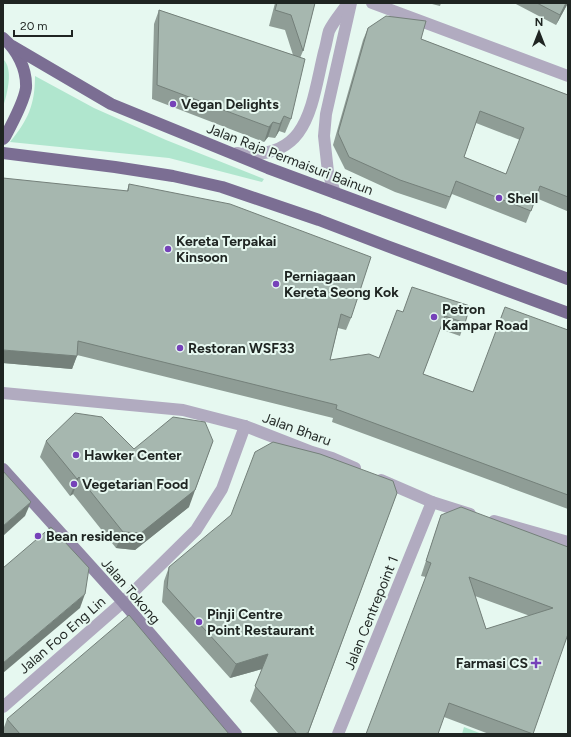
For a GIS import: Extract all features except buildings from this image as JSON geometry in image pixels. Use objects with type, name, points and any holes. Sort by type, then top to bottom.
[{"type":"main road","name":"Jalan Raja Permaisuri Bainun","points":[[7,42],[111,104],[335,193],[568,279]]},
{"type":"main road","points":[[3,139],[18,114],[26,88],[23,66],[7,42]]},
{"type":"main road","points":[[3,153],[115,166],[173,176],[222,187],[320,220],[568,313]]},
{"type":"main road","name":"Jalan Tokong","points":[[3,468],[122,602],[236,734]]},
{"type":"street","points":[[230,152],[253,155],[273,152],[284,147],[304,126],[310,110],[329,31],[348,3]]},
{"type":"street","points":[[335,193],[328,172],[324,136],[326,114],[351,3]]},
{"type":"street","points":[[372,3],[568,76]]},
{"type":"street","name":"Jalan Bharu","points":[[3,394],[183,410],[245,426],[312,452],[332,458],[432,502],[568,542]]},
{"type":"street","name":"Jalan Foo Eng Lin","points":[[3,707],[122,602],[196,530],[222,490],[245,426]]},
{"type":"street","name":"Jalan Centrepoint 1","points":[[338,734],[432,502]]},
{"type":"green space","points":[[3,59],[8,69],[9,82],[3,107]]},
{"type":"green space","points":[[35,76],[94,108],[166,140],[264,179],[262,182],[169,158],[10,142],[22,126],[29,112],[34,95]]},
{"type":"green space","points":[[464,727],[482,734],[462,734]]},
{"type":"place","name":"Vegan Delights","points":[[173,104]]},
{"type":"place","name":"Shell","points":[[499,198]]},
{"type":"place","name":"Kereta Terpakai Kinsoon","points":[[168,249]]},
{"type":"place","name":"Perniagaan Kereta Seong Kok","points":[[276,284]]},
{"type":"place","name":"Petron Kampar Road","points":[[434,317]]},
{"type":"place","name":"Restoran WSF33","points":[[180,348]]},
{"type":"place","name":"Hawker Center","points":[[76,455]]},
{"type":"place","name":"Vegetarian Food","points":[[74,484]]},
{"type":"place","name":"Bean residence","points":[[38,536]]},
{"type":"place","name":"Pinji Centre Point Restaurant","points":[[199,622]]},
{"type":"place","name":"Farmasi CS","points":[[536,663]]}]
